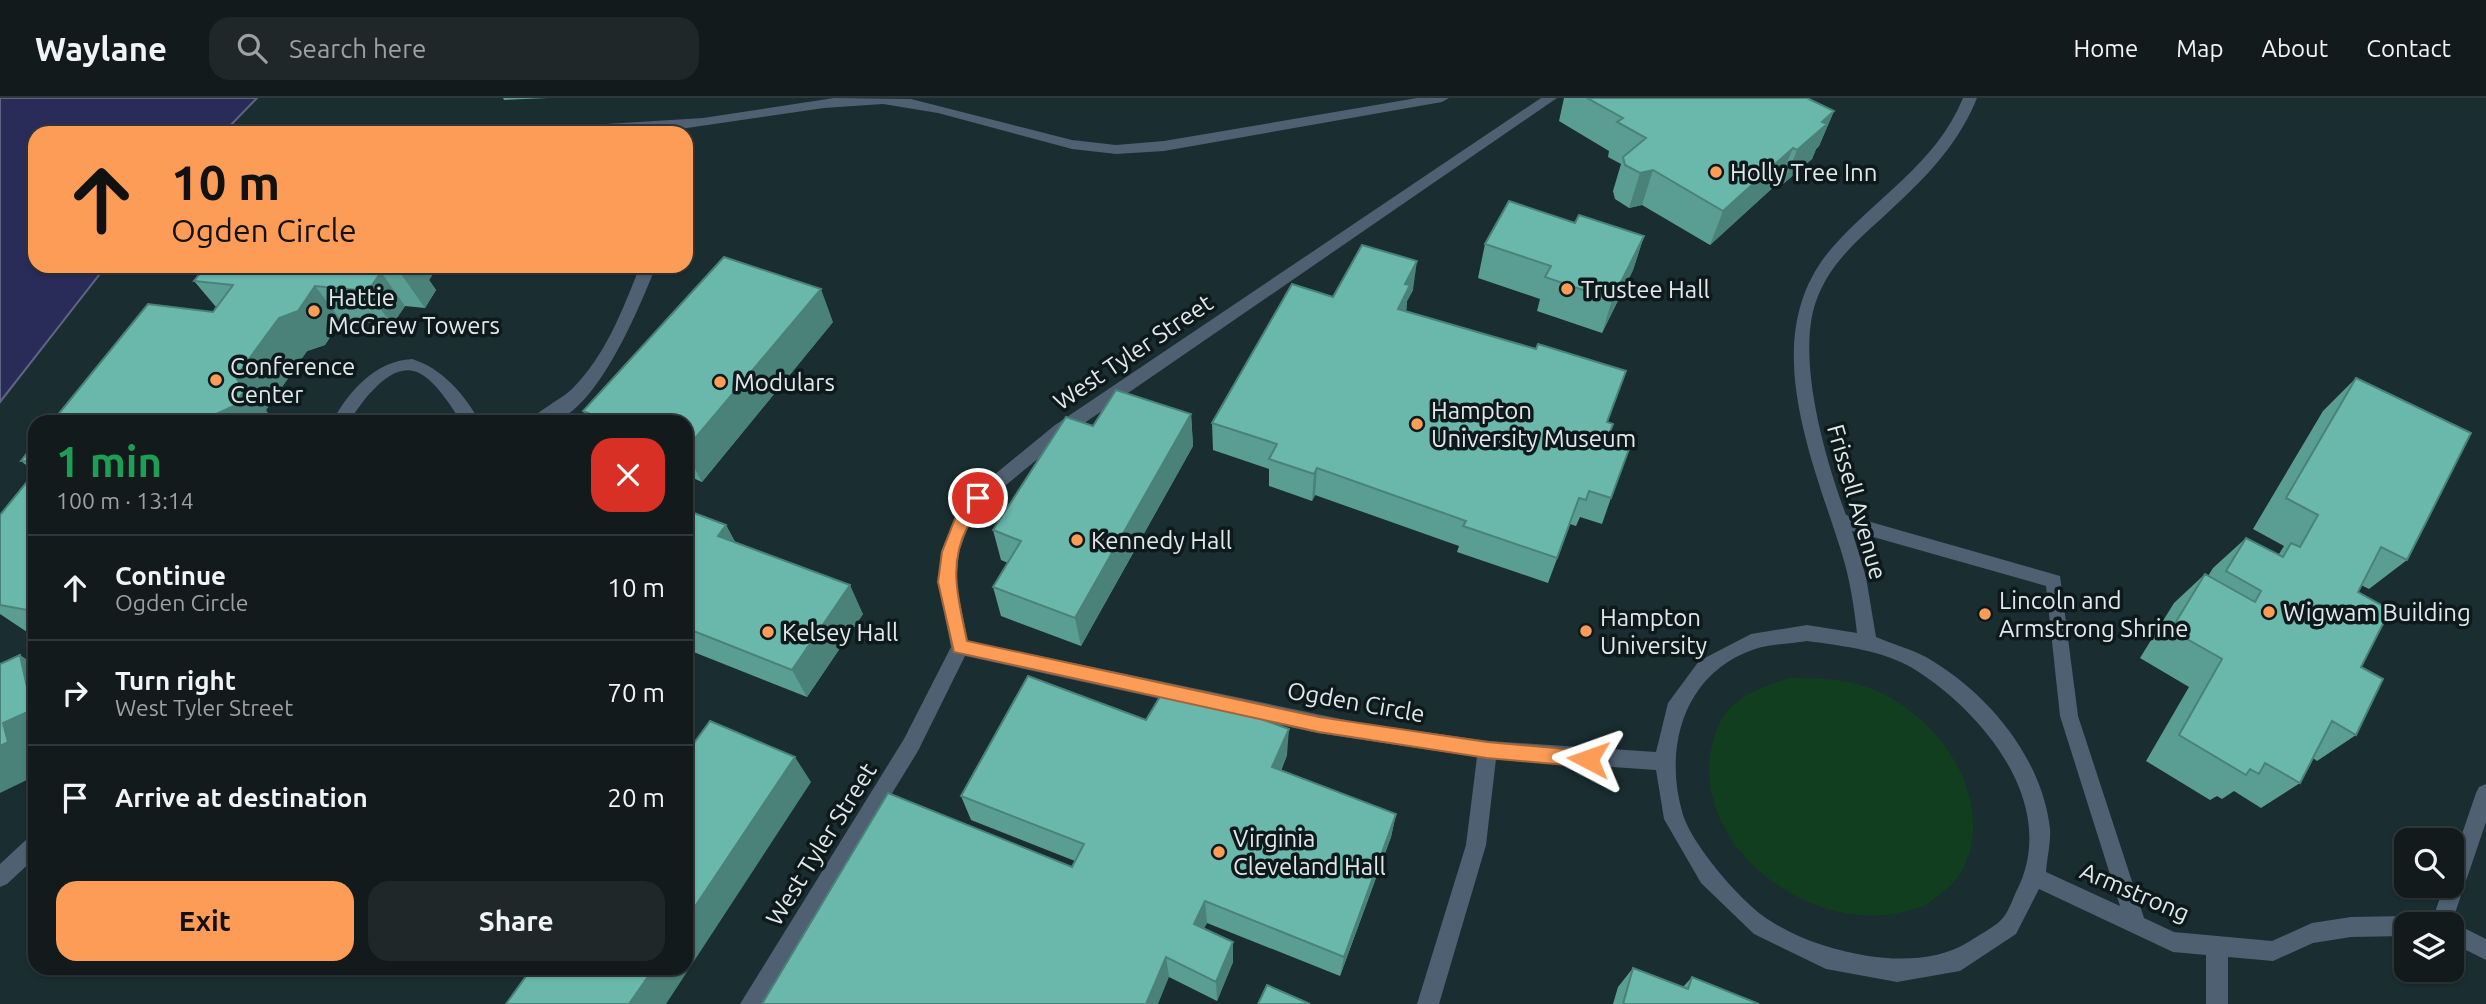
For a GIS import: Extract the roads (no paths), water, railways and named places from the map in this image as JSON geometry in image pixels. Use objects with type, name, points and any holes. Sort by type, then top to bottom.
[{"type":"street","points":[[658,126],[691,124],[839,102],[884,100],[932,108],[1040,138],[1102,149],[1124,149],[1164,146],[1442,98]]},
{"type":"street","name":"West Tyler Street","points":[[751,1004],[911,745],[960,647],[947,582],[950,552],[960,524],[978,498],[1061,430],[1550,98]]},
{"type":"street","name":"Frissell Avenue","points":[[1868,642],[1856,570],[1820,467],[1808,411],[1803,340],[1807,303],[1819,278],[1841,247],[1940,150],[1960,122],[1970,98]]},
{"type":"street","points":[[549,415],[575,398],[597,371],[645,273]]},
{"type":"street","points":[[344,415],[354,399],[376,377],[413,366],[429,373],[466,415]]},
{"type":"street","points":[[1839,520],[2054,581],[2068,716],[2137,925]]},
{"type":"street","points":[[1807,633],[1868,642],[1918,662],[1963,693],[2001,734],[2027,780],[2040,830],[2035,877],[2009,927],[1960,960],[1897,971],[1826,959],[1761,927],[1708,876],[1674,819],[1664,761],[1675,709],[1706,667],[1751,642],[1796,634],[1807,633]]},
{"type":"street","name":"Ogden Circle","points":[[960,647],[1319,725],[1487,750],[1573,758],[1664,761]]},
{"type":"street","points":[[1428,1004],[1476,845],[1487,750]]},
{"type":"street","points":[[2445,912],[2486,793]]},
{"type":"street","points":[[0,877],[28,851]]},
{"type":"street","name":"Armstrong","points":[[2035,877],[2173,942],[2273,951],[2312,933],[2351,927],[2394,926]]},
{"type":"street","points":[[2464,938],[2486,950]]},
{"type":"street","points":[[2217,946],[2217,1004]]},
{"type":"place","name":"Holly Tree Inn","points":[[1716,172]]},
{"type":"place","name":"Trustee Hall","points":[[1567,289]]},
{"type":"place","name":"Hattie McGrew Towers","points":[[314,311]]},
{"type":"place","name":"Conference Center","points":[[216,380]]},
{"type":"place","name":"Modulars","points":[[720,382]]},
{"type":"place","name":"Hampton University Museum","points":[[1417,424]]},
{"type":"place","name":"Kennedy Hall","points":[[1077,540]]},
{"type":"place","name":"Wigwam Building","points":[[2269,612]]},
{"type":"place","name":"Lincoln and Armstrong Shrine","points":[[1985,614]]},
{"type":"place","name":"Hampton University","points":[[1586,631]]},
{"type":"place","name":"Kelsey Hall","points":[[768,632]]},
{"type":"place","name":"Virginia Cleveland Hall","points":[[1219,852]]}]
